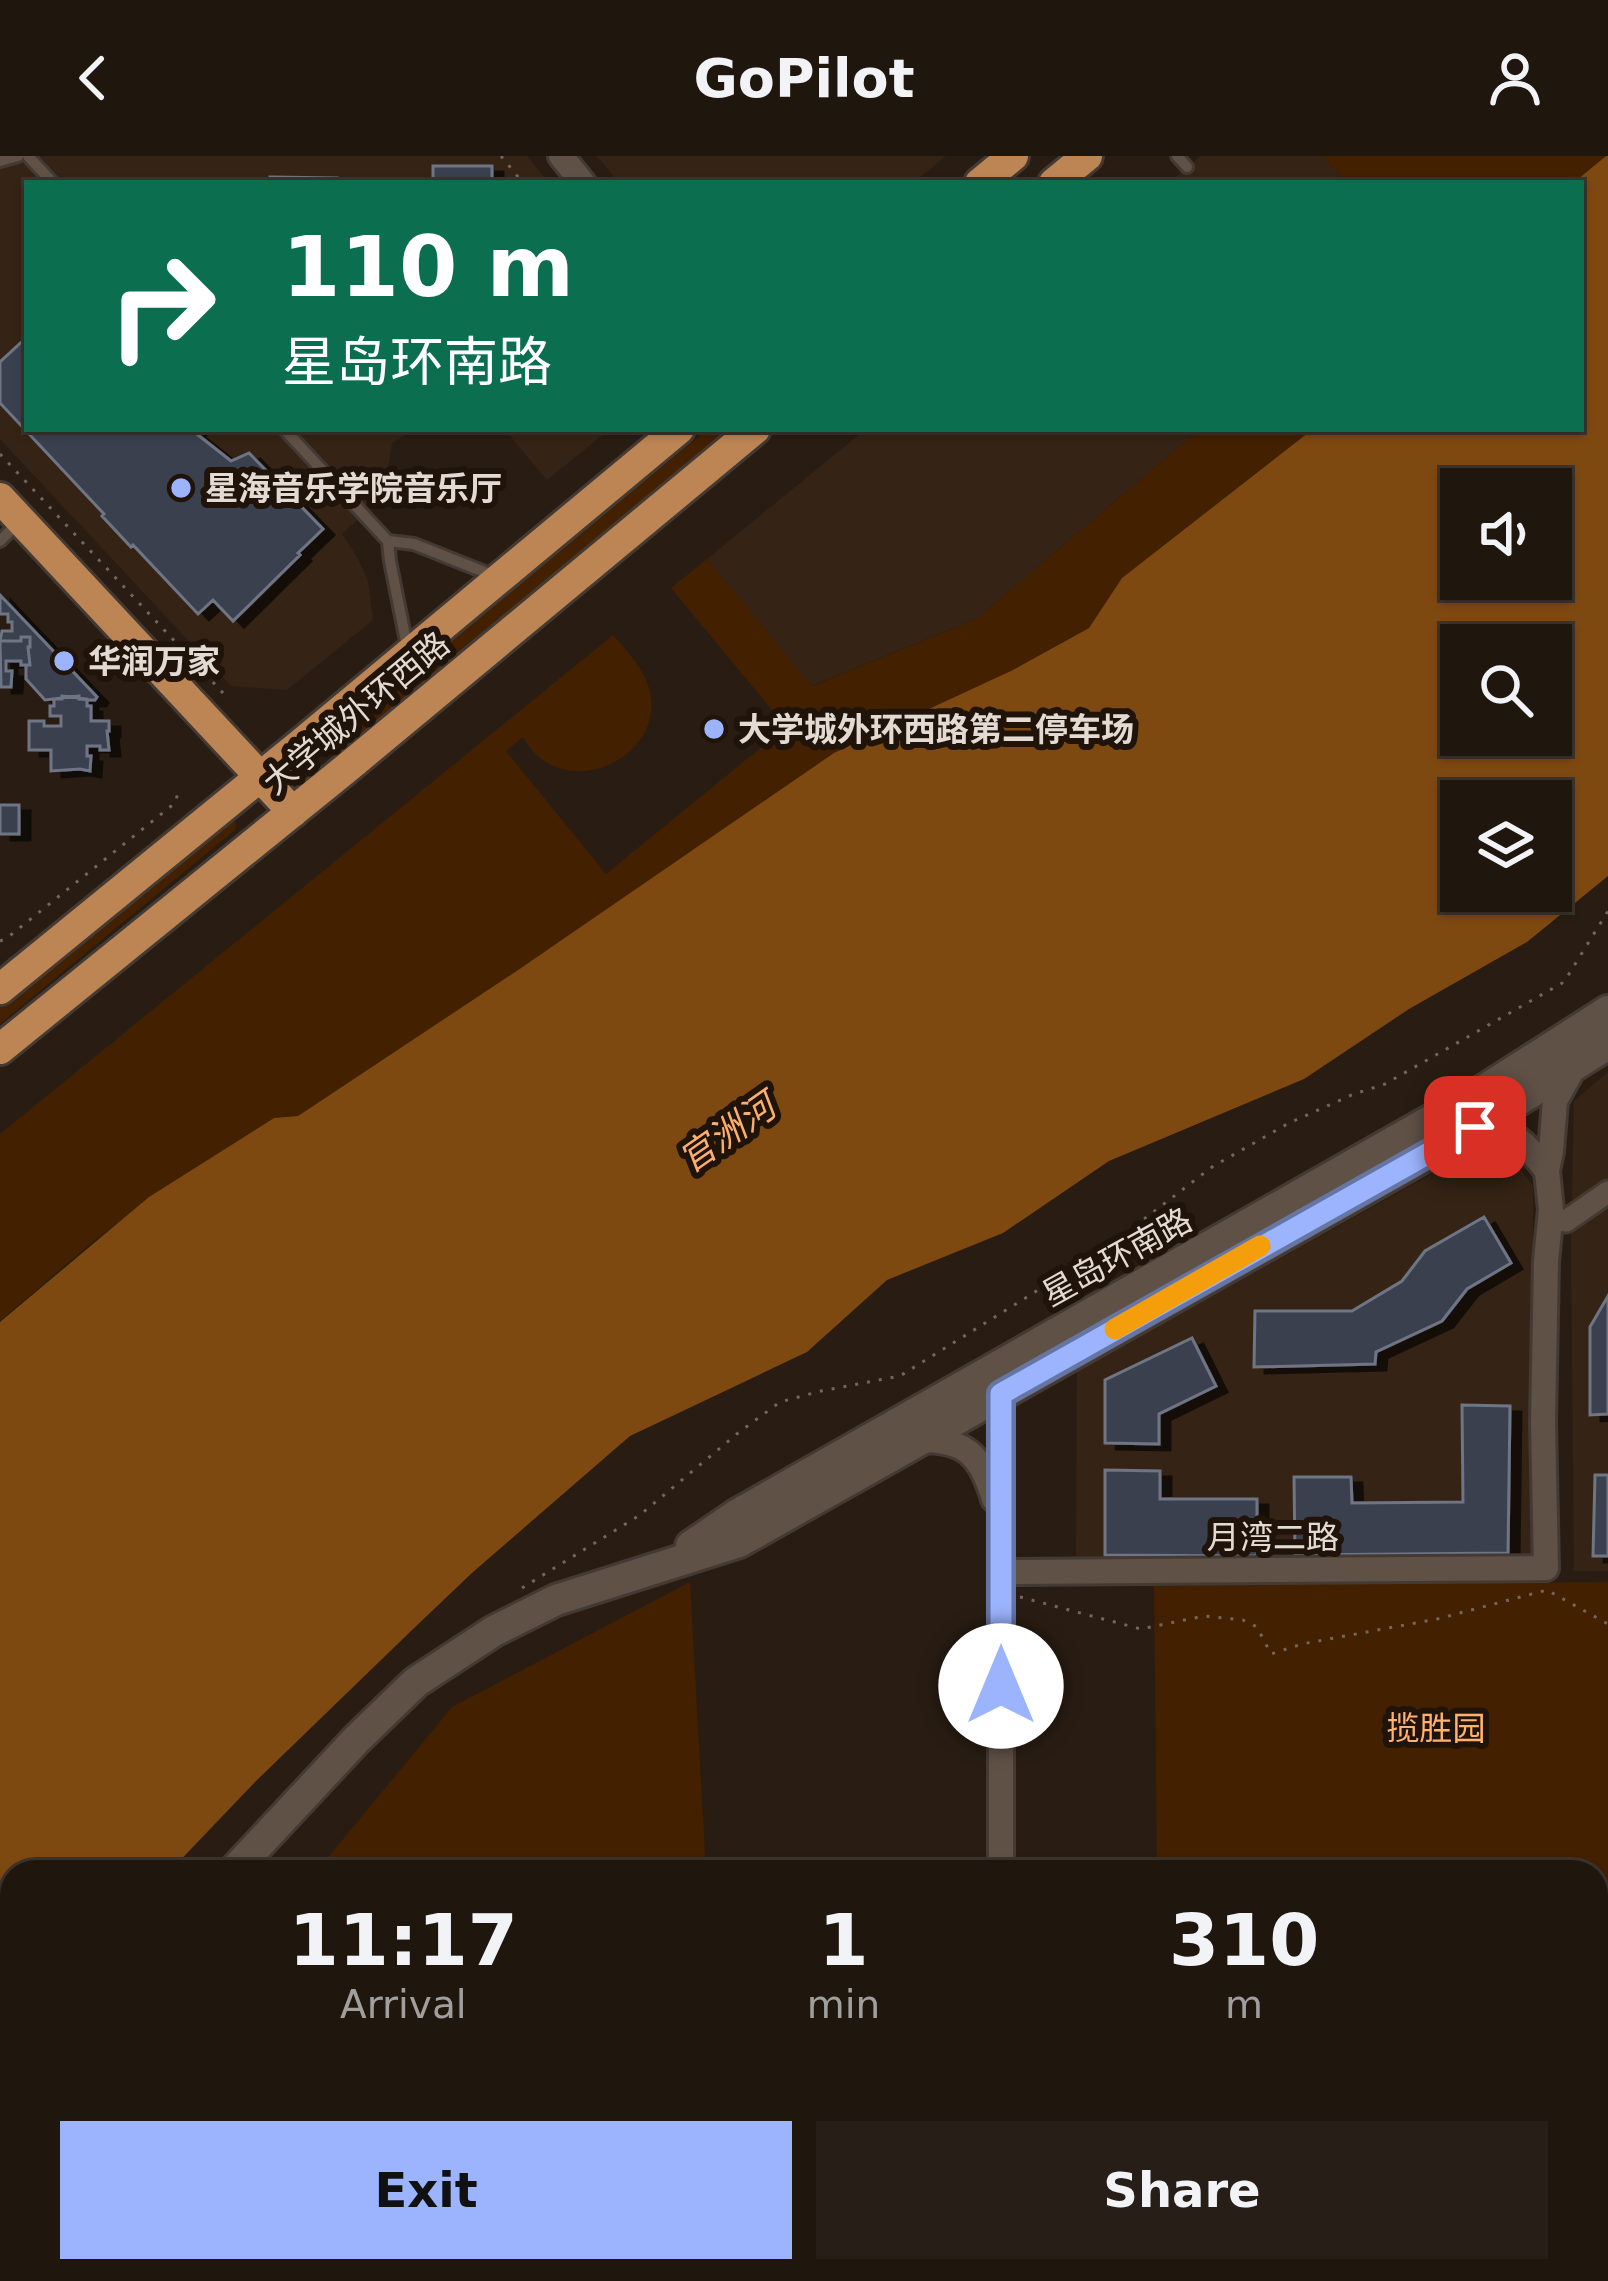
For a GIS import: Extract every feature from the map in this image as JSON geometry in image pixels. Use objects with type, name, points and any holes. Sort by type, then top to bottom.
[{"type":"main road","points":[[984,180],[1013,156]]},
{"type":"main road","points":[[1058,180],[1087,156]]},
{"type":"main road","name":"大学城外环西路","points":[[0,989],[675,432]]},
{"type":"main road","name":"大学城外环西路","points":[[0,1049],[751,432]]},
{"type":"main road","points":[[7,520],[293,812]]},
{"type":"main road","points":[[316,731],[328,753],[348,767]]},
{"type":"main road","name":"星岛环南路","points":[[661,1566],[739,1514],[1486,1089],[1608,1011]]},
{"type":"main road","name":"星岛环南路","points":[[244,1860],[416,1682],[463,1649],[556,1600],[739,1542],[1475,1127],[1608,1045]]},
{"type":"street","points":[[561,156],[581,180]]},
{"type":"street","points":[[0,964],[40,956]]},
{"type":"street","points":[[1575,1065],[1555,1101],[1546,1171],[1551,1210],[1557,1220],[1566,1221],[1608,1192]]},
{"type":"street","points":[[1475,1127],[1506,1131],[1520,1139],[1546,1171]]},
{"type":"street","name":"月湾二路","points":[[1001,1582],[1546,1568],[1544,1399],[1551,1210]]},
{"type":"street","points":[[1000,1860],[1001,1394]]},
{"type":"street","points":[[919,1440],[951,1442],[974,1456],[986,1473],[1001,1525]]},
{"type":"lane","points":[[0,161],[18,156]]},
{"type":"lane","points":[[28,156],[50,180]]},
{"type":"lane","points":[[1178,156],[1187,167]]},
{"type":"lane","points":[[287,432],[388,541],[409,654]]},
{"type":"lane","points":[[388,541],[414,544],[500,578]]},
{"type":"path","points":[[501,156],[521,180]]},
{"type":"path","points":[[0,454],[223,693]]},
{"type":"path","points":[[0,941],[175,803],[178,793]]},
{"type":"path","points":[[513,1595],[640,1515],[780,1402],[900,1376],[1109,1246],[1213,1168],[1289,1123],[1385,1084],[1564,982],[1608,911]]},
{"type":"path","points":[[1001,1582],[1142,1629],[1204,1616],[1243,1620],[1257,1627],[1271,1654],[1547,1590],[1608,1624]]},
{"type":"shaded area","points":[[0,156],[527,156],[547,180],[24,180],[24,432],[416,432],[392,443],[380,496],[342,534],[368,581],[373,620],[287,690],[231,686],[0,439]]},
{"type":"shaded area","points":[[597,156],[946,156],[917,180],[617,180]]},
{"type":"shaded area","points":[[1201,156],[1323,156],[1343,180],[1172,180]]},
{"type":"shaded area","points":[[490,432],[606,432],[547,480],[510,436]]},
{"type":"shaded area","points":[[862,432],[1196,432],[976,619],[811,686],[707,559]]},
{"type":"shaded area","points":[[1608,1072],[1608,1571],[1574,1571],[1574,1101]]},
{"type":"shaded area","points":[[1496,1147],[1511,1156],[1533,1186],[1534,1558],[1076,1560],[1077,1371],[1470,1153]]},
{"type":"green space","points":[[1323,156],[1606,156],[1577,180],[1343,180]]},
{"type":"green space","points":[[704,432],[733,432],[345,749],[336,747],[334,734]]},
{"type":"green space","points":[[1196,432],[1309,432],[1122,578],[1089,628],[521,968],[298,1116],[274,1118],[95,1240],[0,1321],[0,1134],[613,635],[644,675],[651,709],[645,732],[630,751],[587,771],[563,769],[541,758],[523,737],[506,751],[606,874],[786,727],[671,588],[707,559],[812,686],[976,619]]},
{"type":"green space","points":[[229,821],[236,822],[235,830],[0,1024],[0,1006]]},
{"type":"green space","points":[[690,1582],[705,1860],[326,1860],[452,1707]]},
{"type":"green space","name":"揽胜园","points":[[1608,1582],[1608,1860],[1157,1860],[1154,1585]]},
{"type":"water","name":"官洲河","points":[[1608,156],[1608,876],[1572,905],[1572,780],[1440,780],[1440,912],[1564,912],[1527,942],[1409,1009],[1304,1079],[1109,1161],[1003,1233],[887,1280],[807,1352],[630,1436],[473,1572],[180,1860],[0,1860],[0,1322],[149,1197],[274,1118],[298,1116],[834,753],[1013,670],[1089,628],[1122,578],[1309,432],[1584,432],[1584,180],[1577,180]]},
{"type":"building","points":[[433,166],[492,166],[492,180],[433,180]]},
{"type":"building","points":[[270,177],[337,178],[337,180]]},
{"type":"building","name":"星海音乐学院音乐厅","points":[[24,340],[24,429],[0,403],[0,362]]},
{"type":"building","name":"星海音乐学院音乐厅","points":[[27,432],[194,432],[231,461],[249,453],[323,529],[233,621],[213,600],[198,614]]},
{"type":"building","points":[[0,595],[95,700],[79,696],[45,700],[26,679],[30,637],[0,641],[2,631],[12,631],[12,622],[8,614],[0,614]]},
{"type":"building","points":[[21,637],[30,637],[30,665],[6,661],[6,671],[12,671],[11,687],[1,687],[0,641],[21,641]]},
{"type":"building","points":[[62,696],[87,699],[91,721],[109,721],[109,750],[87,746],[90,771],[51,771],[51,750],[29,750],[29,721],[61,726],[61,716],[50,716],[50,706]]},
{"type":"building","points":[[0,805],[19,805],[19,834],[0,834]]},
{"type":"building","points":[[1484,1217],[1511,1263],[1467,1289],[1442,1321],[1376,1352],[1375,1364],[1254,1367],[1255,1311],[1352,1311],[1402,1281],[1425,1251]]},
{"type":"building","points":[[1608,1296],[1608,1414],[1590,1415],[1590,1327]]},
{"type":"building","points":[[1192,1338],[1216,1386],[1159,1414],[1159,1444],[1105,1443],[1105,1380]]},
{"type":"building","points":[[1462,1405],[1510,1406],[1508,1553],[1295,1555],[1294,1477],[1351,1477],[1352,1503],[1463,1502]]},
{"type":"building","points":[[1105,1470],[1160,1471],[1160,1499],[1257,1499],[1257,1556],[1105,1555]]},
{"type":"building","points":[[1595,1475],[1608,1475],[1608,1556],[1593,1556]]},
{"type":"slow traffic","points":[[1115,1329],[1260,1246]]},
{"type":"place","name":"星海音乐学院音乐厅","points":[[181,488]]},
{"type":"place","name":"华润万家","points":[[64,661]]},
{"type":"place","name":"大学城外环西路第二停车场","points":[[714,729]]},
{"type":"route","points":[[1001,1686],[1001,1394],[1475,1127]]}]
